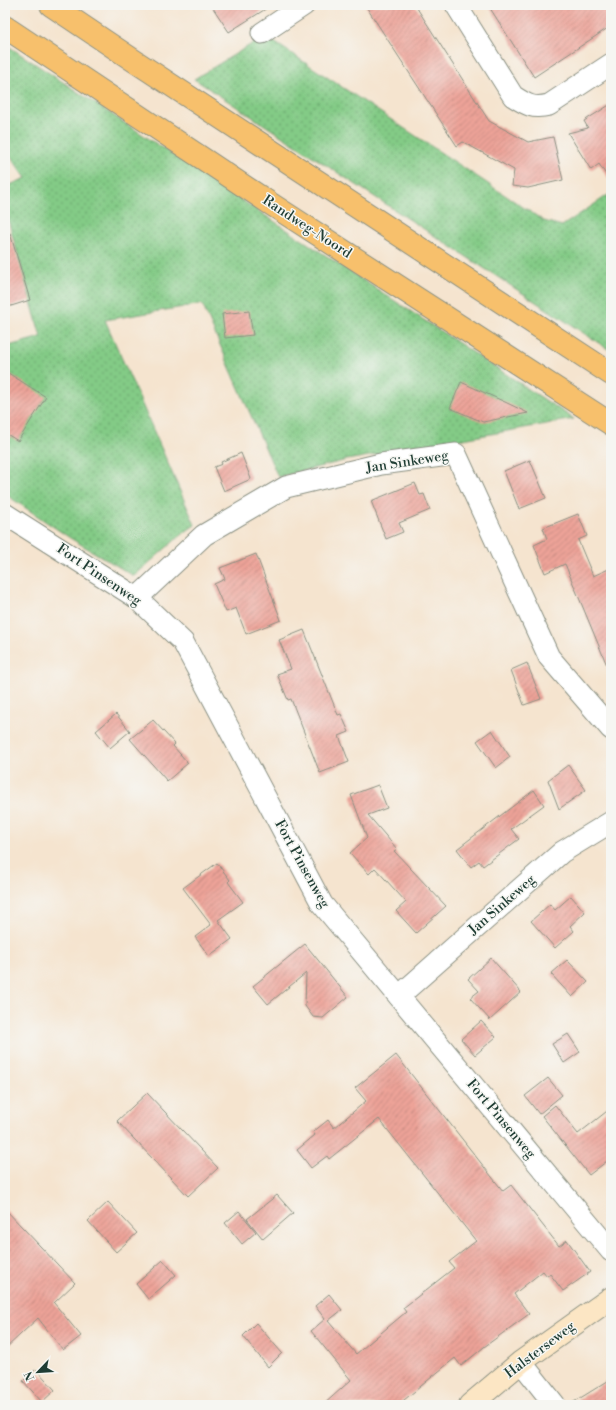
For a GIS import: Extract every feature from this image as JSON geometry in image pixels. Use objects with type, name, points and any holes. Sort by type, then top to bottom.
[{"type":"main road","points":[[51,5],[611,374]]},
{"type":"main road","name":"Randweg-Noord","points":[[5,28],[272,204],[611,424]]},
{"type":"main road","name":"Halsterseweg","points":[[470,1405],[521,1362],[611,1298]]},
{"type":"street","points":[[262,33],[304,5]]},
{"type":"street","points":[[456,5],[513,96],[526,105],[538,108],[549,105],[611,64]]},
{"type":"street","name":"Jan Sinkeweg","points":[[137,598],[204,535],[286,487],[381,464],[456,454],[548,656],[609,724]]},
{"type":"street","name":"Fort Pinsenweg","points":[[5,514],[137,598],[183,642],[322,904],[611,1251]]},
{"type":"street","name":"Jan Sinkeweg","points":[[399,996],[562,852],[611,822]]},
{"type":"street","points":[[521,1362],[555,1405]]},
{"type":"green space","points":[[265,36],[544,221],[562,226],[611,193],[611,351],[194,79]]},
{"type":"green space","points":[[5,44],[574,419],[347,460],[278,477],[202,304],[105,320],[195,525],[182,534],[134,576],[70,538],[5,494],[5,347],[41,337],[5,209],[5,187],[26,178],[10,156],[5,154]]},
{"type":"building","points":[[211,5],[272,5],[229,32]]},
{"type":"building","points":[[365,5],[415,5],[489,121],[528,142],[553,137],[563,180],[528,188],[512,186],[514,170],[463,142],[457,146]]},
{"type":"building","points":[[488,5],[611,5],[611,26],[534,77]]},
{"type":"building","points":[[611,104],[611,182],[599,164],[591,170],[568,133],[588,128],[584,121]]},
{"type":"building","points":[[10,233],[30,300],[5,308],[5,234]]},
{"type":"building","points":[[249,311],[253,335],[225,338],[222,314]]},
{"type":"building","points":[[5,371],[46,397],[18,441],[5,433]]},
{"type":"building","points":[[461,382],[528,413],[483,422],[450,408]]},
{"type":"building","points":[[241,453],[251,479],[224,491],[214,467],[222,464],[221,462]]},
{"type":"building","points":[[530,460],[546,498],[519,509],[504,471]]},
{"type":"building","points":[[415,483],[420,495],[424,494],[430,510],[399,523],[403,532],[386,539],[371,501]]},
{"type":"building","points":[[578,514],[587,536],[578,540],[593,576],[611,568],[611,675],[565,564],[545,573],[534,545],[547,539],[543,528]]},
{"type":"building","points":[[256,554],[281,620],[246,634],[236,608],[226,612],[214,584],[225,579],[220,568]]},
{"type":"building","points":[[304,630],[338,715],[341,714],[349,732],[339,736],[349,762],[320,773],[291,699],[288,700],[277,674],[291,669],[279,640]]},
{"type":"building","points":[[527,663],[541,699],[524,705],[511,670]]},
{"type":"building","points":[[116,714],[130,731],[110,748],[96,731]]},
{"type":"building","points":[[153,720],[175,744],[173,746],[188,763],[167,781],[130,739]]},
{"type":"building","points":[[492,730],[510,757],[496,768],[477,741]]},
{"type":"building","points":[[568,765],[586,790],[559,809],[548,780]]},
{"type":"building","points":[[378,785],[387,808],[368,815],[397,849],[394,851],[446,906],[416,933],[396,911],[406,902],[375,868],[369,874],[350,853],[367,838],[351,795]]},
{"type":"building","points":[[534,790],[544,805],[511,829],[519,839],[483,866],[479,861],[471,867],[457,849]]},
{"type":"building","points":[[217,863],[230,880],[228,882],[243,902],[218,920],[232,939],[209,956],[195,937],[211,925],[183,888]]},
{"type":"building","points":[[571,896],[585,912],[570,926],[574,931],[555,948],[531,921],[550,904],[555,910]]},
{"type":"building","points":[[305,944],[348,997],[323,1018],[313,1017],[305,1006],[306,973],[268,1004],[253,986]]},
{"type":"building","points":[[491,958],[521,992],[490,1020],[470,998],[479,991],[468,979]]},
{"type":"building","points":[[567,960],[588,982],[572,997],[551,974]]},
{"type":"building","points":[[481,1021],[496,1037],[475,1055],[461,1039]]},
{"type":"building","points":[[568,1034],[580,1052],[564,1063],[552,1044]]},
{"type":"building","points":[[396,1055],[503,1191],[511,1185],[559,1246],[567,1240],[590,1272],[563,1291],[550,1274],[547,1276],[543,1271],[514,1294],[529,1314],[461,1366],[455,1358],[398,1405],[323,1405],[351,1380],[311,1331],[325,1319],[315,1306],[329,1294],[342,1310],[328,1321],[356,1354],[406,1312],[403,1308],[454,1268],[449,1262],[476,1241],[379,1119],[329,1159],[327,1156],[311,1168],[297,1150],[315,1135],[313,1132],[328,1120],[334,1128],[366,1101],[355,1088]]},
{"type":"building","points":[[548,1078],[562,1095],[539,1114],[525,1096]]},
{"type":"building","points":[[147,1093],[218,1168],[188,1196],[117,1121]]},
{"type":"building","points":[[555,1105],[578,1134],[611,1108],[611,1158],[589,1175],[542,1116]]},
{"type":"building","points":[[277,1195],[293,1213],[263,1239],[247,1219]]},
{"type":"building","points":[[108,1202],[137,1233],[116,1252],[88,1221]]},
{"type":"building","points":[[5,1209],[75,1283],[54,1303],[81,1336],[63,1350],[38,1318],[5,1349]]},
{"type":"building","points":[[239,1211],[256,1232],[242,1244],[225,1223]]},
{"type":"building","points":[[163,1260],[176,1275],[148,1299],[136,1284]]},
{"type":"building","points":[[256,1323],[282,1353],[268,1367],[243,1336]]},
{"type":"building","points":[[36,1369],[55,1390],[42,1402],[23,1381]]},
{"type":"building","points":[[611,1379],[611,1405],[569,1405]]}]
